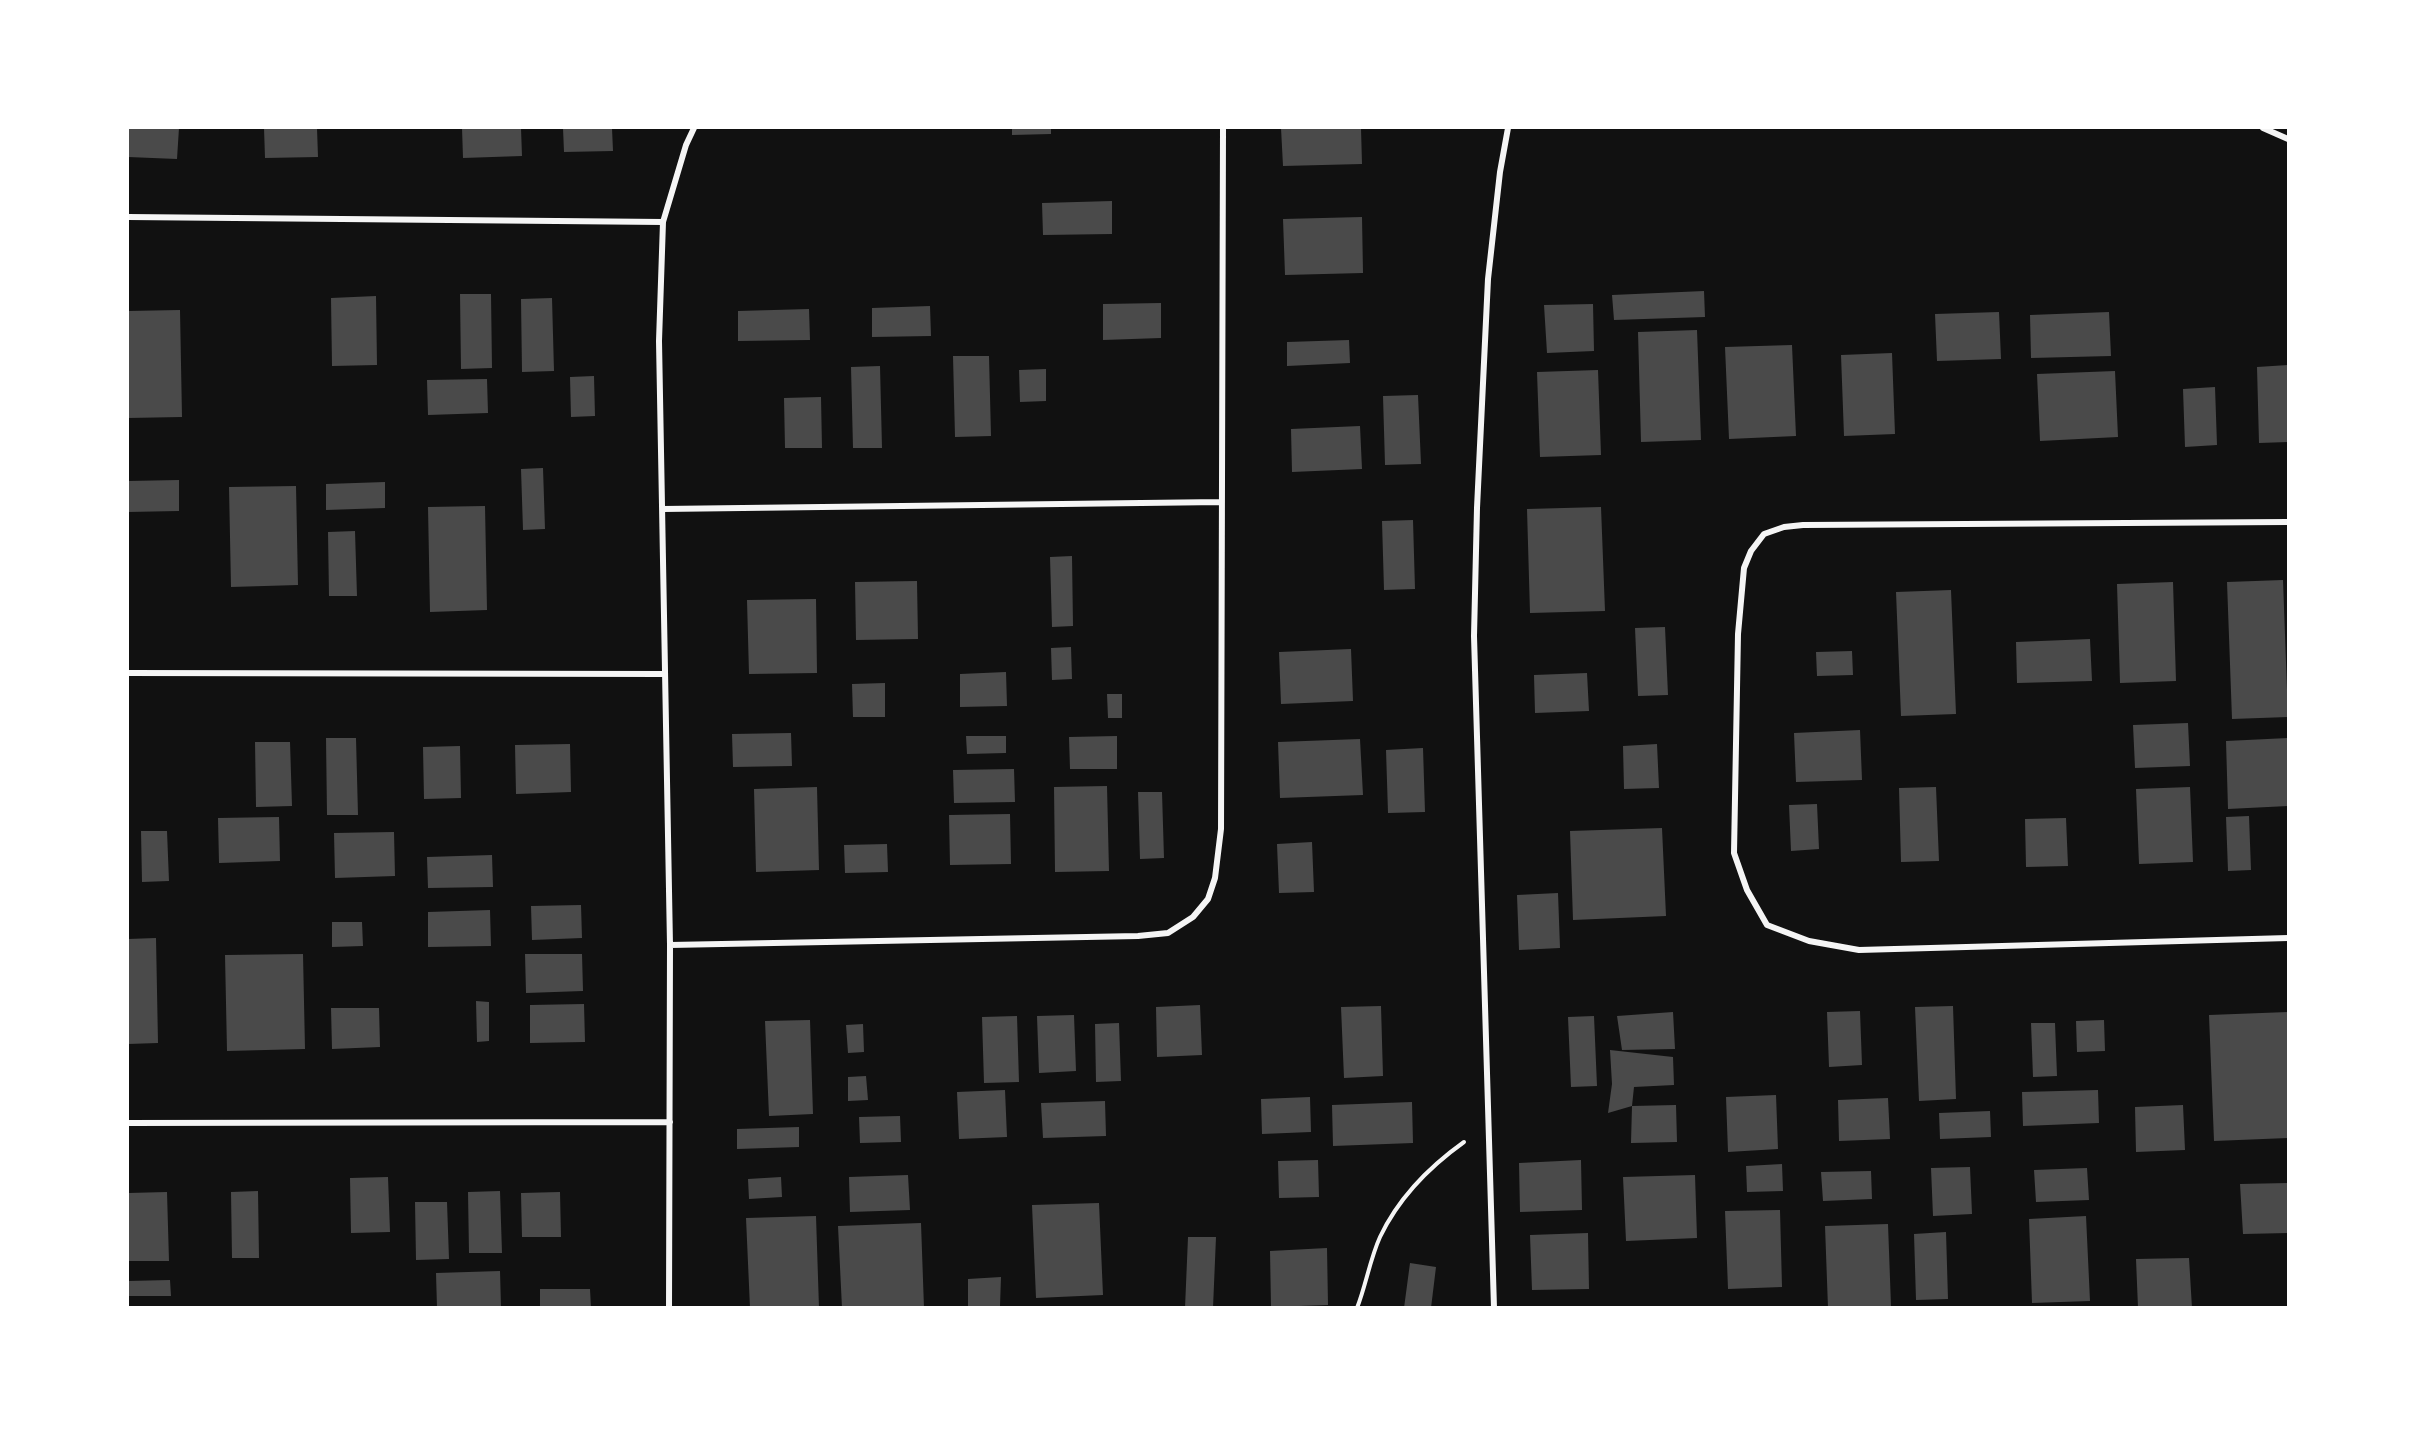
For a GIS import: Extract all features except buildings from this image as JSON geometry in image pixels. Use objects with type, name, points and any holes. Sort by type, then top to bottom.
[{"type":"street","points":[[669,1308],[670,945],[659,341],[663,222],[686,145],[694,128]]},
{"type":"street","points":[[670,945],[1138,936],[1168,933],[1193,917],[1208,899],[1215,878],[1221,829],[1223,128]]},
{"type":"street","points":[[1494,1308],[1475,624],[1477,508],[1488,279],[1500,172],[1508,128]]},
{"type":"street","points":[[2263,128],[2289,139]]},
{"type":"street","points":[[128,217],[663,222]]},
{"type":"street","points":[[663,509],[1221,502]]},
{"type":"street","points":[[2289,522],[1803,525],[1784,527],[1764,534],[1751,551],[1744,568],[1738,634],[1734,853],[1747,890],[1767,925],[1809,941],[1859,950],[2289,938]]},
{"type":"street","points":[[128,673],[664,674]]},
{"type":"street","points":[[128,1123],[670,1122]]},
{"type":"path","points":[[1357,1308],[1379,1238],[1404,1197],[1436,1162],[1489,1124]]}]
